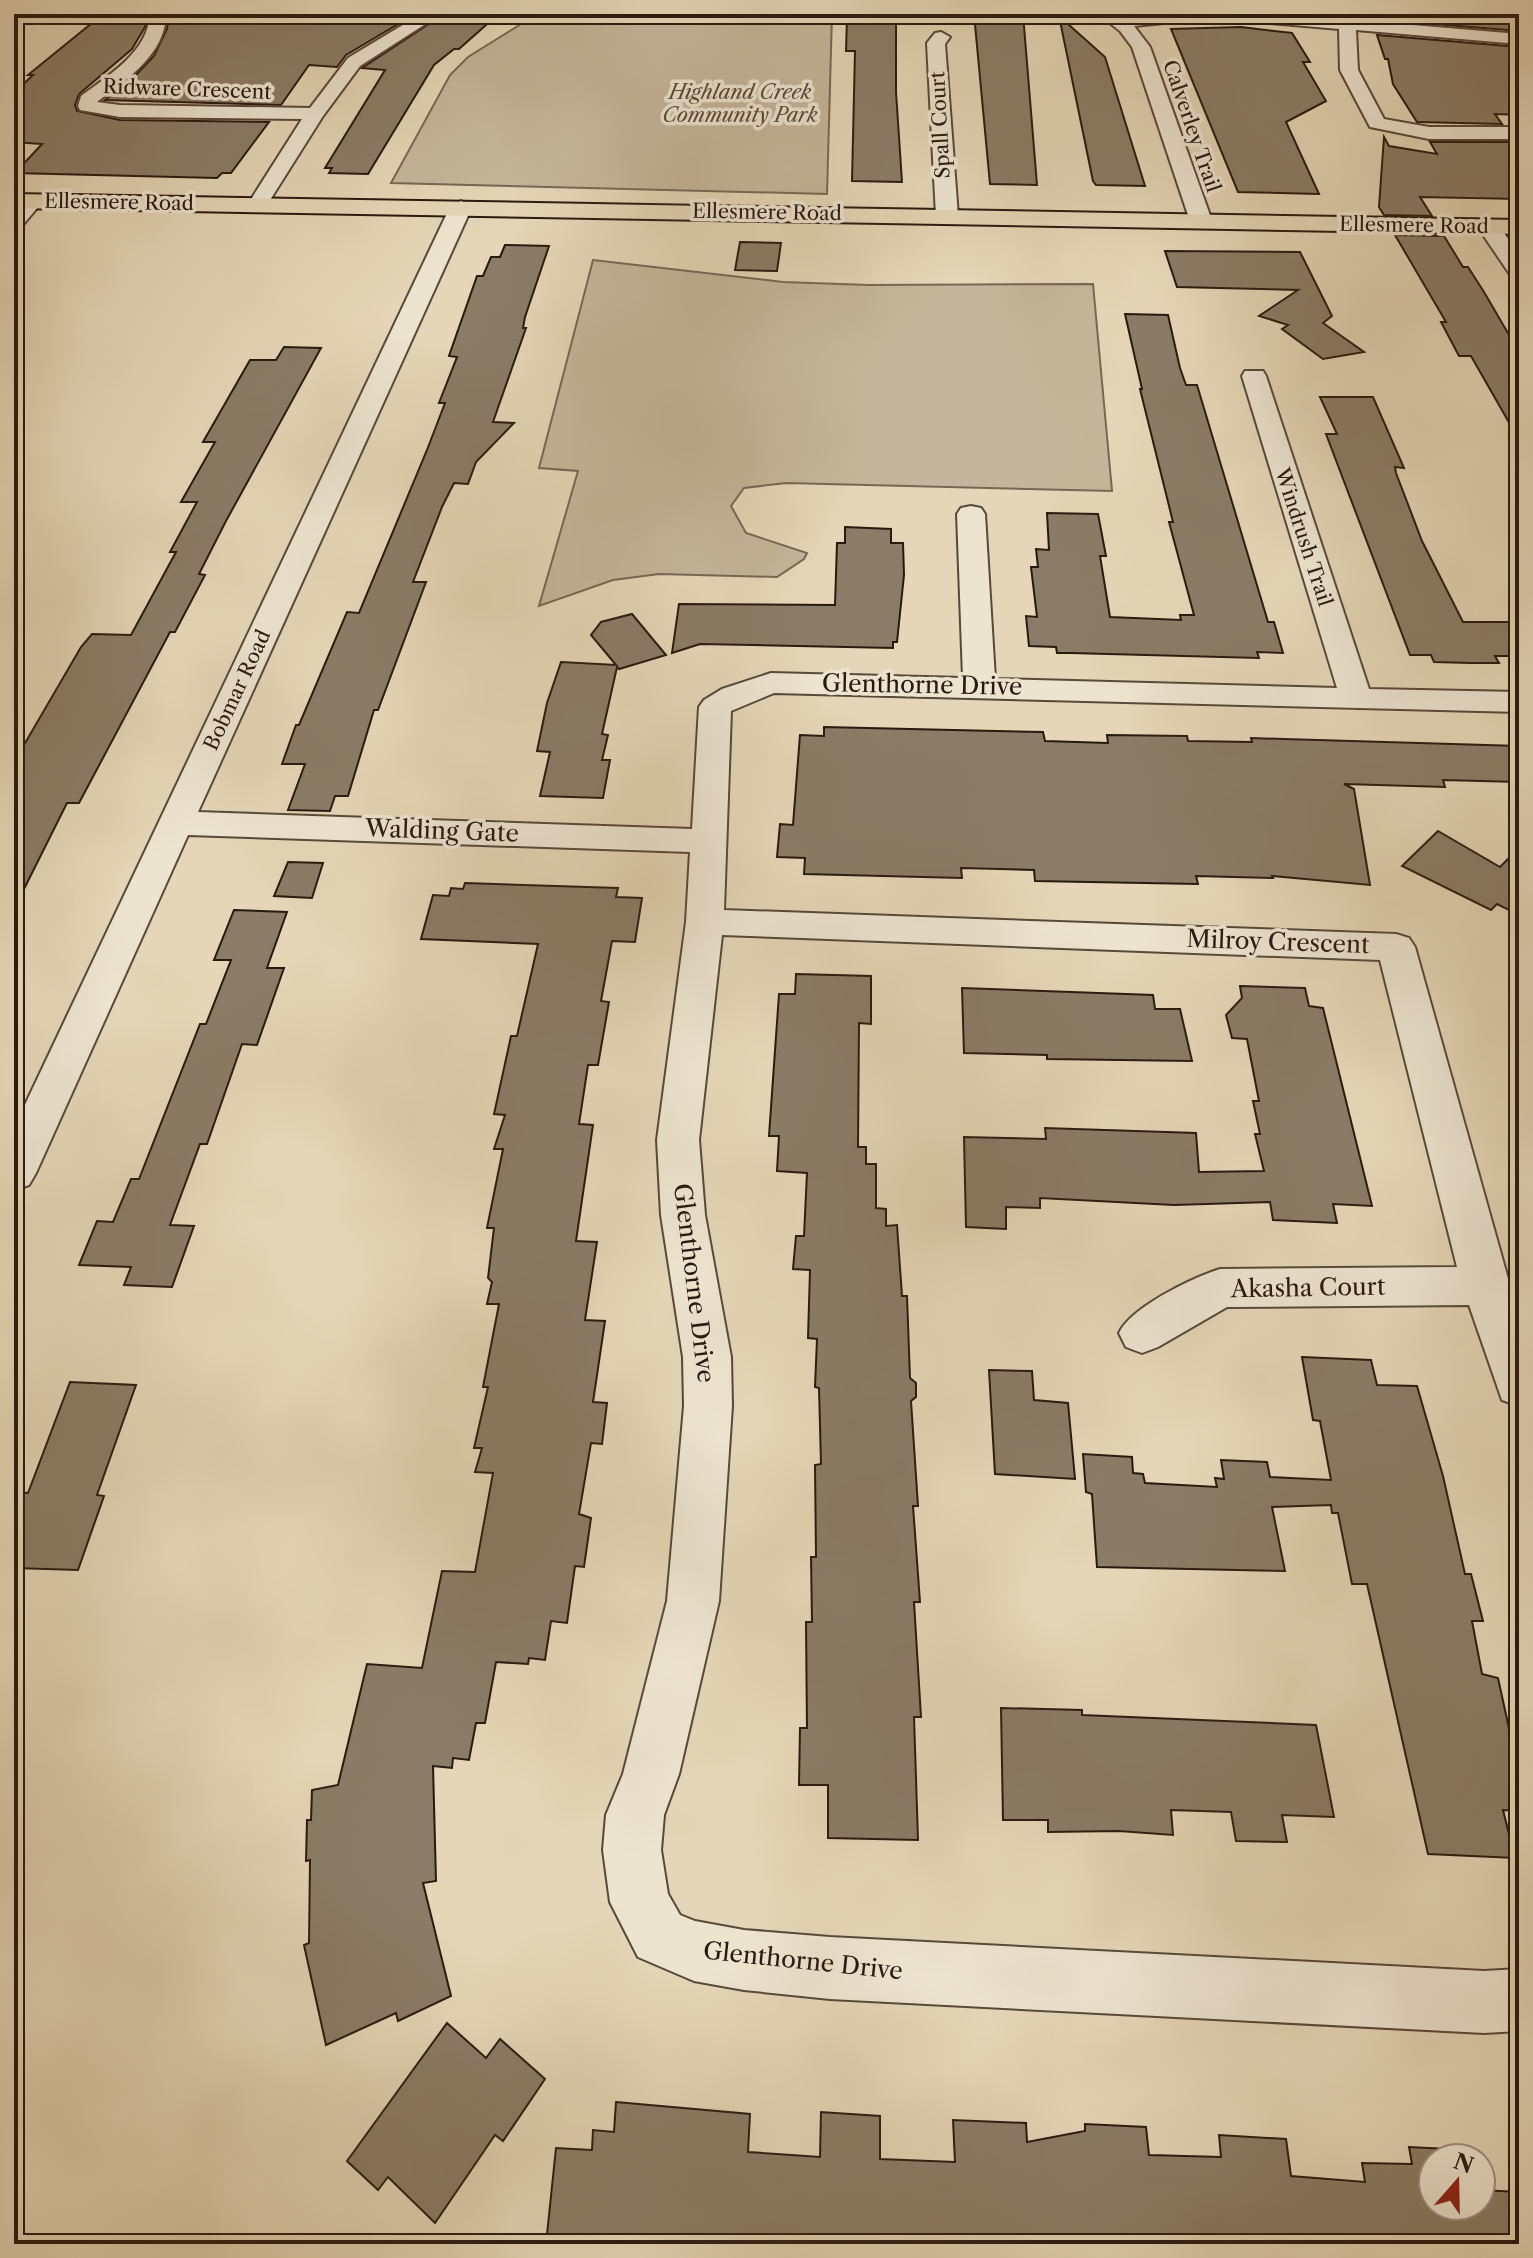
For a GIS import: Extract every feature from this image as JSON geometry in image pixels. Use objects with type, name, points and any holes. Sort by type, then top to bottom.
[{"type":"main road","name":"Ellesmere Road","points":[[23,201],[1519,227]]},
{"type":"street","name":"Ridware Crescent","points":[[158,14],[156,39],[106,88],[88,100],[87,106],[120,111],[315,114]]},
{"type":"street","points":[[258,204],[315,114],[354,62],[433,14]]},
{"type":"street","points":[[1113,18],[1204,14]]},
{"type":"street","points":[[1224,14],[1519,39]]},
{"type":"street","name":"Calverley Trail","points":[[1113,18],[1132,32],[1141,47],[1201,221]]},
{"type":"street","points":[[1347,26],[1349,70],[1377,123],[1416,132],[1519,133]]},
{"type":"street","name":"Spall Court","points":[[941,37],[936,43],[947,216]]},
{"type":"street","points":[[14,221],[23,201]]},
{"type":"street","name":"Bobmar Road","points":[[14,1173],[461,207]]},
{"type":"street","points":[[1488,226],[1519,271]]},
{"type":"street","name":"Windrush Trail","points":[[1254,376],[1256,391],[1356,697]]},
{"type":"street","points":[[971,514],[979,686]]},
{"type":"street","name":"Glenthorne Drive","points":[[1519,702],[771,683],[726,699],[715,707],[705,922],[678,1140],[683,1215],[708,1381],[693,1601],[651,1774],[635,1815],[632,1850],[640,1902],[659,1936],[694,1951],[731,1958],[830,1968],[1484,2002],[1519,2000]]},
{"type":"street","name":"Walding Gate","points":[[176,823],[709,841]]},
{"type":"street","name":"Milroy Crescent","points":[[705,922],[1396,947],[1485,1286],[1519,1385]]},
{"type":"street","name":"Akasha Court","points":[[1142,1333],[1220,1288],[1485,1286]]},
{"type":"green space","name":"Highland Creek Community Park","points":[[537,14],[832,14],[827,194],[391,183],[450,75],[468,57]]},
{"type":"green space","points":[[593,260],[783,282],[869,285],[1093,284],[1112,491],[786,483],[744,488],[731,506],[746,533],[807,553],[804,559],[777,577],[659,574],[613,580],[539,606],[578,471],[539,468]]},
{"type":"building","points":[[103,14],[147,14],[145,27],[132,49],[79,94],[75,105],[77,111],[120,120],[269,122],[231,173],[222,173],[217,178],[15,173],[42,144],[14,142],[14,93],[33,75],[28,75]]},
{"type":"building","points":[[169,14],[415,14],[346,55],[337,67],[309,65],[281,105],[105,100],[154,56],[167,29]]},
{"type":"building","points":[[444,14],[495,17],[459,49],[454,49],[434,65],[368,174],[329,173],[332,168],[325,168],[385,70],[362,68]]},
{"type":"building","points":[[896,14],[896,92],[902,182],[852,181],[855,51],[846,51],[847,18]]},
{"type":"building","points":[[974,14],[1023,14],[1037,185],[990,184]]},
{"type":"building","points":[[1371,14],[1519,17],[1519,31],[1372,19]]},
{"type":"building","points":[[1059,16],[1105,57],[1145,186],[1096,185],[1093,181]]},
{"type":"building","points":[[1241,27],[1292,33],[1310,62],[1303,62],[1326,101],[1286,122],[1319,194],[1238,192],[1171,29]]},
{"type":"building","points":[[1377,35],[1519,47],[1519,115],[1495,114],[1502,124],[1417,122],[1393,84],[1388,59],[1385,59]]},
{"type":"building","points":[[1384,137],[1389,146],[1437,154],[1430,142],[1514,142],[1519,149],[1519,199],[1420,197],[1432,216],[1384,215],[1379,207]]},
{"type":"building","points":[[1395,235],[1444,236],[1463,267],[1468,267],[1484,292],[1519,352],[1519,440],[1471,356],[1459,356],[1441,322],[1446,322]]},
{"type":"building","points":[[740,242],[781,243],[777,271],[735,270]]},
{"type":"building","points":[[505,245],[549,246],[525,317],[523,328],[526,328],[493,422],[514,423],[476,462],[468,484],[454,483],[442,507],[413,582],[426,582],[378,710],[374,710],[348,796],[335,796],[330,811],[288,810],[305,764],[282,764],[296,725],[299,725],[347,612],[359,613],[427,450],[445,403],[439,403],[457,357],[449,356],[477,276],[483,276],[491,257],[500,257]]},
{"type":"building","points":[[1165,251],[1300,252],[1332,316],[1323,323],[1364,352],[1323,359],[1282,329],[1288,325],[1259,316],[1298,290],[1177,287]]},
{"type":"building","points":[[1125,314],[1168,315],[1180,368],[1186,385],[1197,385],[1268,622],[1274,622],[1283,653],[1257,652],[1259,658],[1057,653],[1056,647],[1029,646],[1026,616],[1037,617],[1031,567],[1038,567],[1036,549],[1049,550],[1047,513],[1098,514],[1106,556],[1100,556],[1110,617],[1181,620],[1180,615],[1194,615],[1169,522],[1173,522]]},
{"type":"building","points":[[284,347],[321,348],[226,521],[199,574],[205,575],[175,632],[170,632],[79,803],[67,803],[14,909],[14,762],[81,647],[92,634],[131,635],[176,552],[170,552],[197,502],[181,502],[215,442],[203,442],[250,360],[276,360]]},
{"type":"building","points":[[1320,397],[1373,397],[1404,468],[1395,467],[1422,541],[1463,622],[1519,622],[1519,656],[1495,656],[1499,663],[1471,663],[1434,662],[1431,655],[1410,655],[1326,434],[1337,434]]},
{"type":"building","points":[[845,527],[891,529],[891,543],[903,543],[904,575],[897,642],[893,642],[893,648],[700,644],[672,653],[679,604],[835,605],[837,543],[845,543]]},
{"type":"building","points":[[632,614],[666,655],[619,669],[617,667],[602,734],[608,735],[602,760],[610,760],[603,798],[540,796],[550,752],[537,751],[547,703],[561,662],[616,665],[591,635],[601,622]]},
{"type":"building","points":[[824,727],[1043,732],[1045,741],[1108,743],[1107,735],[1187,736],[1188,741],[1252,742],[1251,738],[1519,746],[1519,782],[1443,780],[1445,787],[1344,784],[1354,789],[1370,885],[1272,876],[1196,876],[1198,884],[1035,881],[1034,870],[961,868],[962,878],[804,874],[805,858],[777,857],[780,824],[793,825],[800,735],[824,736]]},
{"type":"building","points":[[1438,831],[1500,867],[1519,848],[1519,915],[1497,904],[1491,910],[1402,866]]},
{"type":"building","points":[[288,862],[323,863],[312,898],[274,896]]},
{"type":"building","points":[[465,883],[618,888],[616,897],[642,898],[635,942],[612,941],[601,1001],[609,1002],[598,1065],[588,1065],[579,1124],[593,1125],[576,1241],[597,1242],[585,1320],[605,1321],[593,1402],[607,1403],[602,1444],[591,1443],[579,1514],[591,1518],[584,1567],[575,1566],[567,1623],[551,1621],[545,1660],[529,1658],[528,1664],[496,1662],[485,1723],[476,1723],[469,1760],[453,1758],[452,1768],[433,1766],[436,1881],[423,1883],[451,1996],[398,2021],[396,2013],[326,2045],[304,1945],[309,1943],[310,1860],[306,1861],[307,1820],[311,1820],[312,1790],[338,1785],[367,1664],[422,1668],[442,1571],[475,1572],[493,1473],[475,1472],[482,1448],[474,1448],[488,1387],[483,1387],[499,1304],[487,1304],[492,1282],[488,1278],[494,1228],[487,1228],[503,1149],[494,1149],[505,1115],[494,1114],[511,1036],[517,1036],[538,944],[421,939],[433,895],[449,896],[451,888],[463,889]]},
{"type":"building","points":[[234,910],[287,912],[267,968],[284,968],[257,1045],[242,1044],[207,1144],[200,1144],[170,1225],[194,1226],[172,1287],[124,1285],[131,1267],[79,1265],[97,1221],[113,1222],[131,1179],[139,1179],[200,1024],[206,1024],[231,960],[214,960]]},
{"type":"building","points":[[796,974],[871,976],[871,1024],[859,1023],[858,1147],[866,1147],[866,1164],[876,1164],[876,1208],[886,1209],[886,1226],[897,1225],[902,1296],[907,1296],[910,1378],[916,1383],[916,1397],[911,1401],[918,1506],[913,1506],[920,1602],[914,1602],[921,1717],[914,1717],[918,1840],[828,1838],[828,1785],[799,1785],[800,1728],[807,1728],[806,1622],[812,1622],[811,1557],[816,1557],[815,1465],[821,1464],[819,1388],[815,1387],[817,1339],[808,1338],[810,1270],[793,1269],[796,1236],[804,1236],[807,1173],[777,1171],[779,1136],[769,1136],[779,994],[795,994]]},
{"type":"building","points":[[1240,986],[1305,988],[1309,1006],[1323,1008],[1372,1206],[1333,1204],[1337,1223],[1273,1220],[1270,1202],[1174,1205],[1040,1198],[1040,1208],[1006,1207],[1006,1229],[966,1227],[964,1137],[1046,1139],[1045,1128],[1196,1133],[1199,1172],[1264,1171],[1255,1134],[1260,1134],[1253,1101],[1259,1101],[1247,1039],[1232,1038],[1226,1015],[1242,998]]},
{"type":"building","points":[[962,988],[1153,995],[1155,1009],[1180,1009],[1192,1061],[1047,1059],[1047,1055],[964,1053]]},
{"type":"building","points":[[1302,1357],[1371,1360],[1377,1385],[1417,1386],[1443,1476],[1465,1574],[1471,1574],[1483,1621],[1472,1621],[1482,1674],[1498,1678],[1519,1774],[1519,1811],[1503,1810],[1515,1858],[1428,1854],[1367,1584],[1352,1584],[1338,1513],[1332,1513],[1331,1505],[1272,1507],[1285,1571],[1097,1567],[1092,1494],[1086,1492],[1083,1454],[1132,1457],[1133,1473],[1143,1474],[1145,1483],[1217,1487],[1215,1478],[1224,1479],[1221,1460],[1267,1462],[1270,1477],[1331,1480],[1320,1421],[1313,1420]]},
{"type":"building","points":[[989,1370],[1032,1371],[1034,1400],[1068,1403],[1075,1479],[995,1474]]},
{"type":"building","points":[[70,1382],[136,1385],[97,1495],[104,1496],[78,1570],[14,1568],[14,1492],[28,1493]]},
{"type":"building","points":[[1001,1708],[1082,1710],[1082,1715],[1316,1725],[1334,1817],[1282,1815],[1287,1842],[1236,1841],[1231,1812],[1171,1810],[1173,1835],[1119,1831],[1048,1832],[1048,1820],[1003,1820]]},
{"type":"building","points":[[447,2023],[486,2058],[500,2039],[545,2079],[503,2141],[495,2135],[435,2223],[388,2177],[378,2190],[347,2161]]},
{"type":"building","points":[[616,2102],[750,2114],[748,2152],[820,2157],[821,2112],[880,2116],[880,2159],[955,2162],[953,2120],[1026,2123],[1027,2142],[1085,2131],[1085,2124],[1146,2127],[1149,2155],[1221,2157],[1219,2135],[1286,2139],[1291,2176],[1365,2182],[1362,2163],[1412,2164],[1409,2147],[1417,2147],[1417,2222],[1497,2222],[1497,2191],[1519,2192],[1519,2244],[546,2244],[556,2148],[592,2150],[593,2130],[614,2132]]}]
